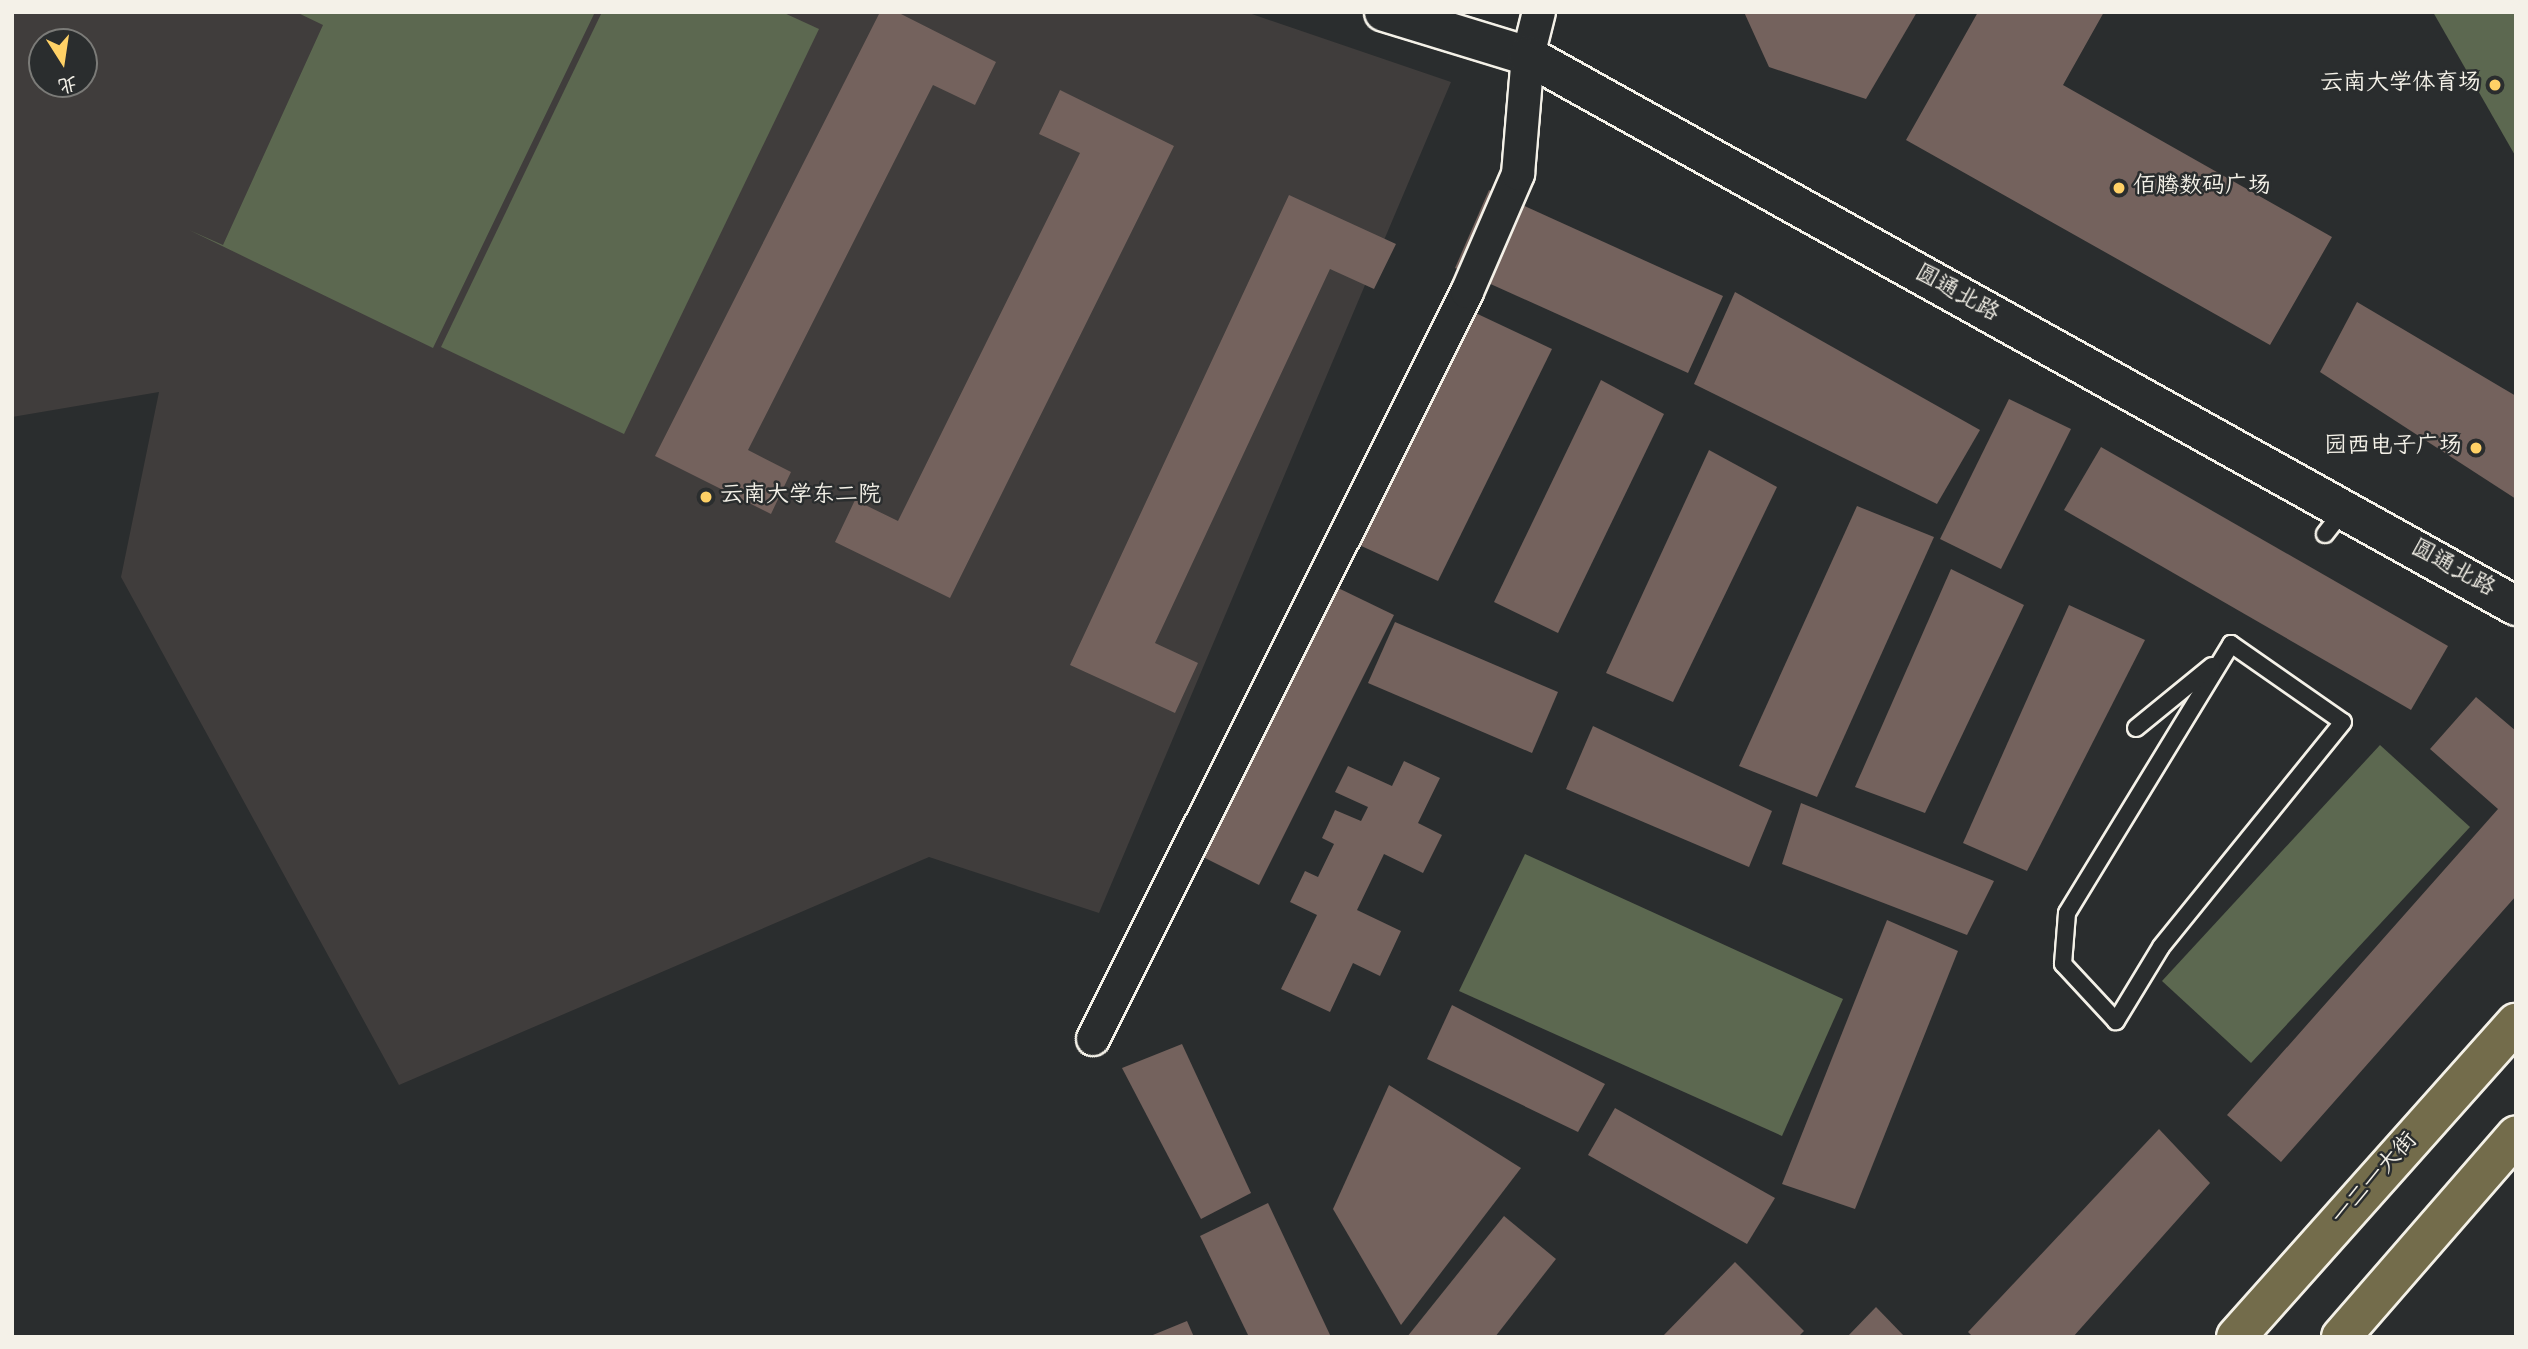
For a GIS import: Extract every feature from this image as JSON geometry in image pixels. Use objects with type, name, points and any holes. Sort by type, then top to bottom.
[{"type":"main road","name":"圆通北路","points":[[1384,12],[1528,56],[2334,522],[2516,606]]},
{"type":"main road","name":"一二一大街","points":[[2236,1337],[2516,1023]]},
{"type":"main road","points":[[2341,1337],[2516,1136]]},
{"type":"street","points":[[1093,1039],[1467,292],[1518,174],[1528,56],[1539,12]]},
{"type":"lane","points":[[2136,728],[2222,658],[2231,644],[2343,722],[2161,947],[2116,1021],[2063,964],[2067,913],[2222,658]]},
{"type":"shaded area","name":"云南大学东二院","points":[[12,12],[1246,12],[1451,82],[1099,913],[929,857],[399,1085],[121,577],[159,392],[12,417]]},
{"type":"green space","points":[[296,12],[595,12],[433,348],[189,230],[223,245],[323,25]]},
{"type":"green space","points":[[602,12],[782,12],[819,29],[624,434],[441,347]]},
{"type":"green space","name":"云南大学体育场","points":[[2433,12],[2516,12],[2516,157]]},
{"type":"green space","points":[[2380,745],[2470,827],[2251,1063],[2162,981]]},
{"type":"green space","points":[[1525,854],[1843,999],[1782,1136],[1459,991]]},
{"type":"building","points":[[880,12],[897,12],[996,62],[975,105],[933,85],[748,450],[791,472],[771,514],[655,456]]},
{"type":"building","points":[[1744,12],[1917,12],[1866,99],[1769,67]]},
{"type":"building","name":"佰腾数码广场","points":[[1978,12],[2104,12],[2063,85],[2332,237],[2270,345],[1906,140]]},
{"type":"building","points":[[1060,90],[1174,146],[950,598],[835,542],[855,500],[898,521],[1080,153],[1039,134]]},
{"type":"building","points":[[1489,190],[1723,296],[1688,373],[1455,268]]},
{"type":"building","points":[[1289,195],[1396,244],[1374,289],[1330,269],[1155,643],[1198,663],[1175,713],[1070,665]]},
{"type":"building","points":[[1735,292],[1980,430],[1937,504],[1694,384]]},
{"type":"building","name":"园西电子广场","points":[[2357,302],[2516,396],[2516,499],[2320,372]]},
{"type":"building","points":[[1467,309],[1552,349],[1438,581],[1357,544]]},
{"type":"building","points":[[1601,380],[1664,414],[1558,633],[1494,602]]},
{"type":"building","points":[[2009,399],[2071,429],[2001,569],[1940,539]]},
{"type":"building","points":[[2101,447],[2448,646],[2411,710],[2064,510]]},
{"type":"building","points":[[1709,450],[1777,487],[1673,702],[1606,673]]},
{"type":"building","points":[[1857,506],[1934,537],[1817,797],[1739,766]]},
{"type":"building","points":[[1951,569],[2024,605],[1925,813],[1855,787]]},
{"type":"building","points":[[1334,586],[1394,615],[1259,885],[1199,855]]},
{"type":"building","points":[[2069,605],[2145,640],[2027,871],[1963,843]]},
{"type":"building","points":[[1395,622],[1558,692],[1532,753],[1368,683]]},
{"type":"building","points":[[2476,697],[2516,731],[2516,896],[2281,1162],[2227,1115],[2498,809],[2430,749]]},
{"type":"building","points":[[1593,726],[1772,811],[1749,867],[1566,789]]},
{"type":"building","points":[[1404,761],[1440,778],[1418,823],[1442,835],[1423,873],[1384,854],[1357,910],[1401,931],[1380,976],[1353,963],[1330,1012],[1281,989],[1317,915],[1290,902],[1305,871],[1318,877],[1334,844],[1322,838],[1335,810],[1361,821],[1368,807],[1335,792],[1348,766],[1392,786]]},
{"type":"building","points":[[1801,803],[1994,881],[1967,935],[1782,864]]},
{"type":"building","points":[[1887,920],[1958,951],[1855,1209],[1782,1184]]},
{"type":"building","points":[[1452,1005],[1605,1084],[1578,1132],[1427,1059]]},
{"type":"building","points":[[1182,1044],[1251,1193],[1201,1219],[1122,1068]]},
{"type":"building","points":[[1389,1085],[1521,1168],[1401,1325],[1333,1209]]},
{"type":"building","points":[[1615,1108],[1775,1198],[1747,1244],[1588,1155]]},
{"type":"building","points":[[2159,1129],[2210,1183],[2073,1337],[1973,1337],[1968,1332]]},
{"type":"building","points":[[1268,1203],[1331,1337],[1249,1337],[1200,1236]]},
{"type":"building","points":[[1504,1216],[1556,1259],[1495,1337],[1407,1337]]},
{"type":"building","points":[[1735,1262],[1804,1331],[1798,1337],[1662,1337]]},
{"type":"building","points":[[1876,1307],[1905,1337],[1847,1337]]},
{"type":"building","points":[[1187,1321],[1194,1337],[1148,1337]]},
{"type":"place","name":"云南大学体育场","points":[[2495,85]]},
{"type":"place","name":"佰腾数码广场","points":[[2119,188]]},
{"type":"place","name":"园西电子广场","points":[[2476,448]]},
{"type":"place","name":"云南大学东二院","points":[[706,497]]}]
